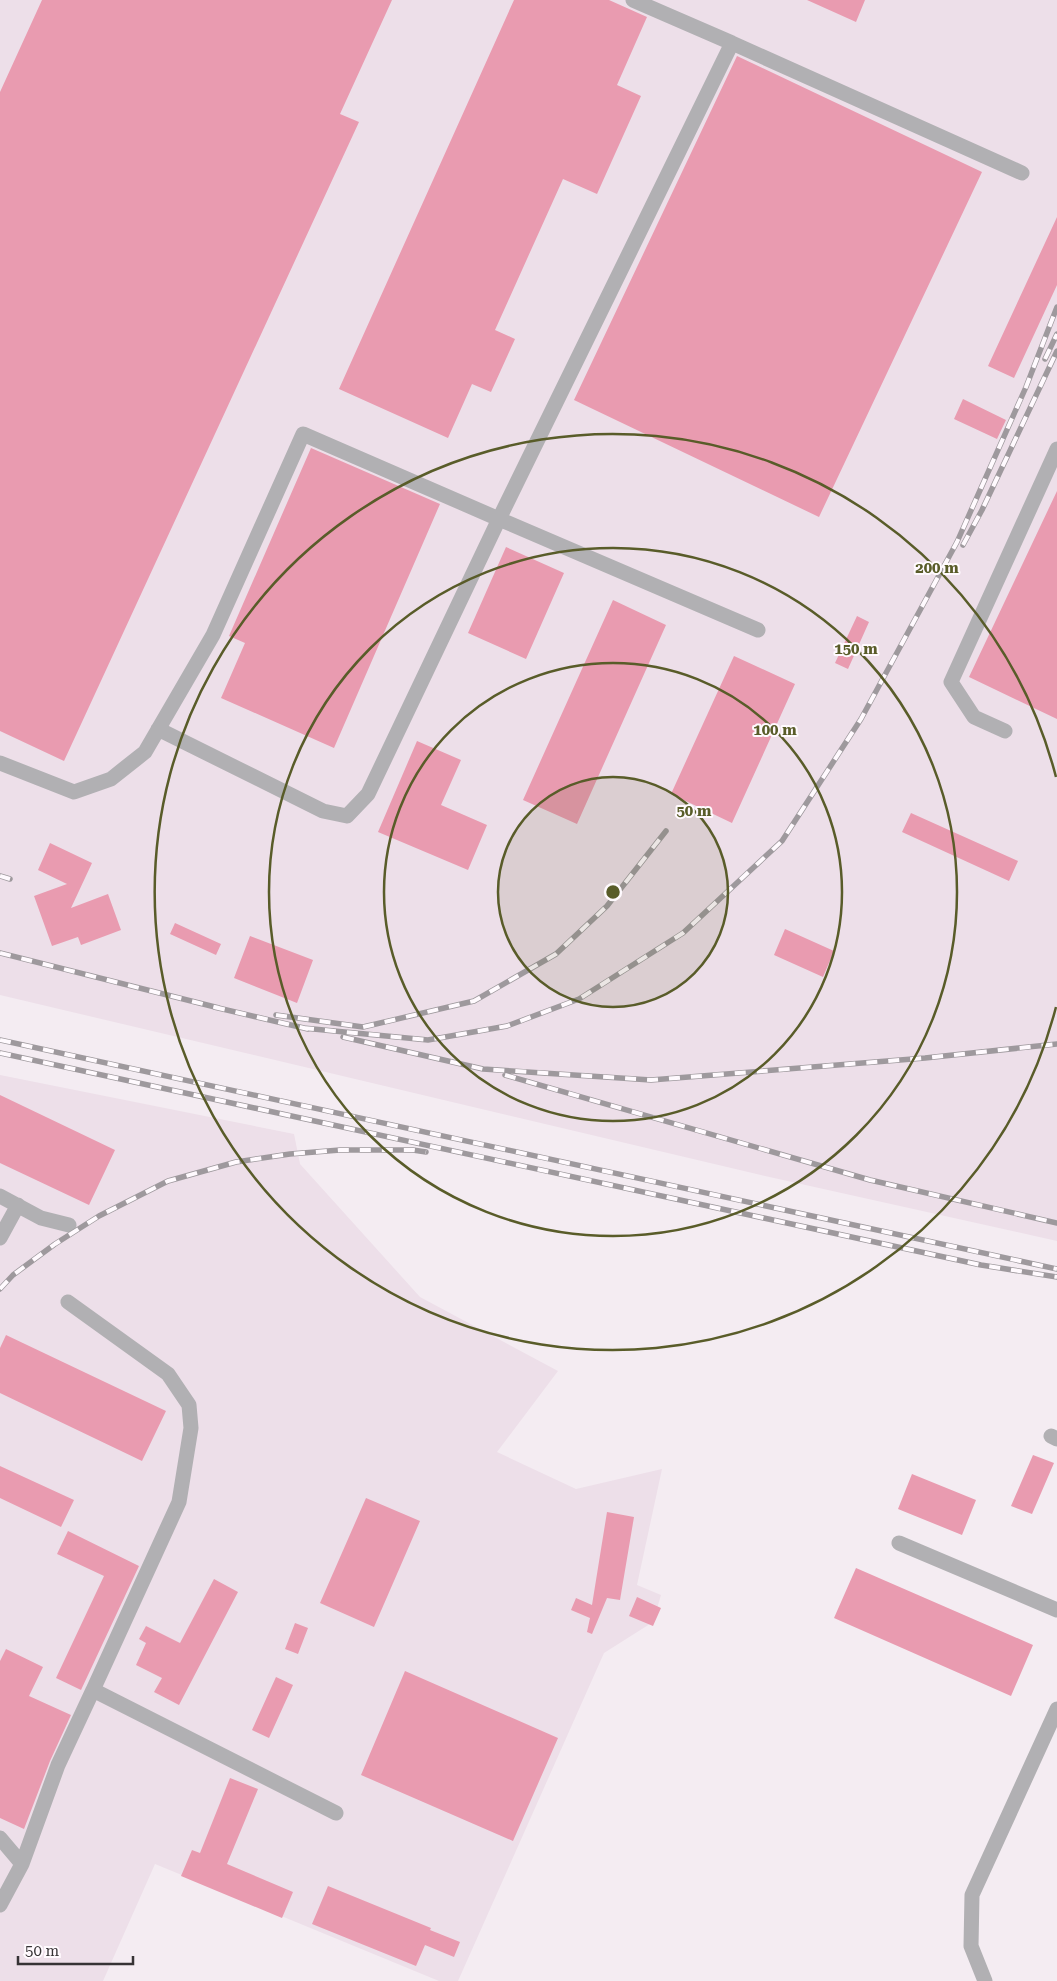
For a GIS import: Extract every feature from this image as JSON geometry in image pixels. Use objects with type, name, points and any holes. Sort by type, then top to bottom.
[{"type":"lane","points":[[633,0],[732,42],[1022,173]]},
{"type":"lane","points":[[158,729],[323,811],[347,816],[368,794],[499,519],[732,42]]},
{"type":"lane","points":[[0,764],[74,792],[111,779],[145,752],[213,635],[303,434],[758,630]]},
{"type":"lane","points":[[1005,730],[974,717],[951,682],[1057,449]]},
{"type":"lane","points":[[0,1196],[41,1218],[69,1225]]},
{"type":"lane","points":[[0,1238],[18,1205]]},
{"type":"lane","points":[[0,1905],[22,1864],[58,1765],[179,1502],[191,1428],[189,1405],[168,1374],[68,1302]]},
{"type":"lane","points":[[899,1543],[1057,1610]]},
{"type":"lane","points":[[93,1690],[336,1813]]},
{"type":"lane","points":[[985,1981],[971,1946],[972,1895],[1057,1709]]},
{"type":"lane","points":[[0,1838],[22,1864]]},
{"type":"shaded area","points":[[0,0],[1057,0],[1057,1241],[765,1176],[0,995]]},
{"type":"shaded area","points":[[0,1075],[294,1134],[300,1164],[420,1297],[558,1371],[497,1452],[576,1489],[662,1469],[637,1585],[661,1595],[653,1622],[604,1653],[458,1981],[439,1981],[155,1864],[103,1981],[0,1981]]},
{"type":"building","points":[[42,0],[392,0],[340,114],[359,122],[64,761],[0,731],[0,92]]},
{"type":"building","points":[[514,0],[609,0],[647,17],[617,85],[641,96],[597,194],[563,179],[495,330],[515,339],[491,392],[472,384],[448,438],[339,389]]},
{"type":"building","points":[[807,0],[865,0],[856,22]]},
{"type":"building","points":[[737,56],[982,172],[819,517],[574,400]]},
{"type":"building","points":[[1057,217],[1057,285],[1014,378],[988,366]]},
{"type":"building","points":[[963,399],[1006,420],[997,439],[954,419]]},
{"type":"building","points":[[311,448],[440,504],[334,748],[221,698],[245,643],[229,636]]},
{"type":"building","points":[[1057,491],[1057,719],[969,677]]},
{"type":"building","points":[[506,547],[564,573],[526,659],[468,633]]},
{"type":"building","points":[[613,600],[666,625],[577,824],[523,800]]},
{"type":"building","points":[[857,616],[869,622],[848,669],[835,663]]},
{"type":"building","points":[[734,656],[795,684],[732,823],[671,794]]},
{"type":"building","points":[[417,741],[461,760],[441,805],[487,825],[468,870],[378,832]]},
{"type":"building","points":[[911,813],[1018,861],[1009,881],[902,832]]},
{"type":"building","points":[[50,843],[92,863],[71,908],[108,894],[121,930],[81,945],[78,937],[52,946],[34,896],[67,884],[38,870]]},
{"type":"building","points":[[175,923],[221,944],[216,955],[170,934]]},
{"type":"building","points":[[785,929],[834,951],[823,977],[774,955]]},
{"type":"building","points":[[250,936],[313,960],[297,1003],[234,978]]},
{"type":"building","points":[[0,1095],[115,1150],[89,1205],[0,1163]]},
{"type":"building","points":[[6,1335],[166,1411],[142,1461],[0,1393],[0,1348]]},
{"type":"building","points":[[1033,1455],[1054,1463],[1032,1514],[1011,1506]]},
{"type":"building","points":[[0,1466],[74,1500],[61,1527],[0,1498]]},
{"type":"building","points":[[912,1474],[976,1500],[962,1535],[898,1509]]},
{"type":"building","points":[[366,1498],[420,1521],[374,1627],[320,1603]]},
{"type":"building","points":[[607,1512],[634,1517],[620,1600],[607,1598],[592,1634],[587,1632],[590,1618],[571,1610],[576,1598],[592,1605]]},
{"type":"building","points":[[68,1531],[139,1566],[81,1690],[56,1678],[104,1576],[57,1554]]},
{"type":"building","points":[[856,1568],[1033,1645],[1011,1696],[834,1618]]},
{"type":"building","points":[[214,1579],[238,1592],[179,1705],[154,1692],[162,1678],[136,1665],[146,1643],[139,1639],[146,1626],[180,1643]]},
{"type":"building","points":[[637,1597],[661,1608],[653,1626],[629,1616]]},
{"type":"building","points":[[295,1623],[308,1628],[298,1654],[285,1649]]},
{"type":"building","points":[[6,1649],[43,1667],[29,1696],[71,1715],[50,1761],[24,1829],[0,1818],[0,1661]]},
{"type":"building","points":[[405,1671],[558,1738],[513,1841],[361,1775]]},
{"type":"building","points":[[276,1677],[293,1685],[269,1738],[252,1730]]},
{"type":"building","points":[[230,1778],[258,1789],[227,1864],[293,1892],[282,1918],[181,1876],[192,1850],[200,1853]]},
{"type":"building","points":[[328,1886],[431,1928],[430,1930],[460,1942],[454,1957],[425,1945],[416,1966],[312,1924]]},
{"type":"railway","points":[[303,1028],[428,1040],[507,1026],[579,999],[683,933],[782,841],[861,719],[957,542],[1026,387],[1057,307]]},
{"type":"railway","points":[[1045,359],[1057,334]]},
{"type":"railway","points":[[963,545],[982,510],[1057,351]]},
{"type":"railway","points":[[276,1015],[363,1027],[474,1001],[556,954],[607,906],[666,831]]},
{"type":"railway","points":[[0,876],[10,879]]},
{"type":"railway","points":[[0,953],[219,1008]]},
{"type":"railway","points":[[214,1007],[308,1029]]},
{"type":"railway","points":[[343,1037],[483,1069],[651,1080],[925,1058],[1057,1044]]},
{"type":"railway","points":[[0,1040],[1057,1269]]},
{"type":"railway","points":[[0,1053],[981,1265],[1057,1277]]},
{"type":"railway","points":[[505,1075],[870,1180],[1057,1223]]},
{"type":"railway","points":[[0,1289],[13,1275],[55,1244],[99,1216],[168,1181],[236,1162],[290,1154],[340,1150],[413,1150],[426,1152]]}]
